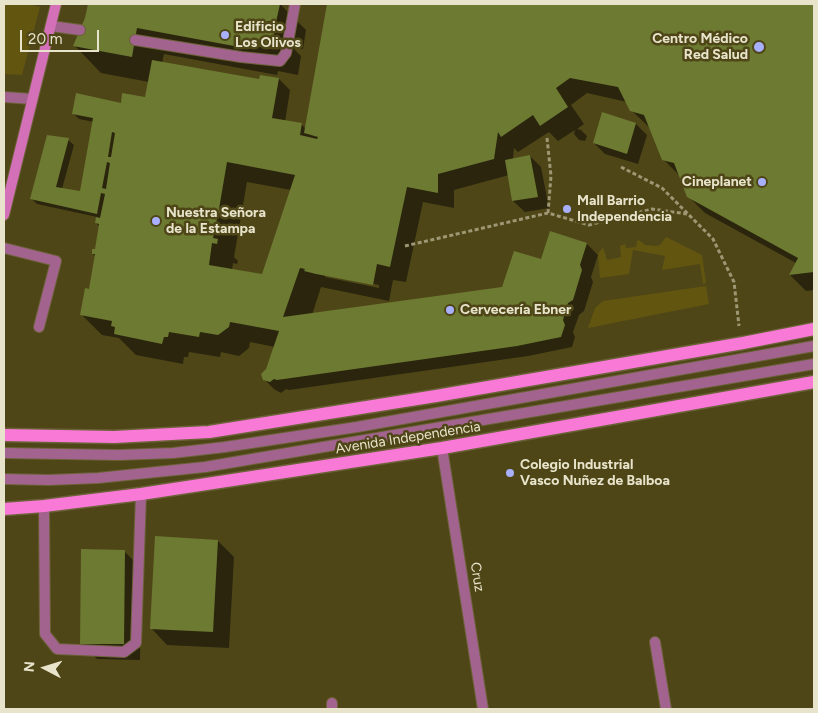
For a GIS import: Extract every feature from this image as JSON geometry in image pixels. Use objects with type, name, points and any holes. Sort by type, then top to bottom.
[{"type":"main road","points":[[4,435],[114,437],[209,432],[436,396],[814,329]]},
{"type":"main road","name":"Avenida Independencia","points":[[4,509],[141,494],[442,448],[814,382]]},
{"type":"street","points":[[4,215],[56,4]]},
{"type":"street","points":[[135,40],[241,57],[280,61],[286,53],[295,4]]},
{"type":"street","points":[[51,26],[80,30]]},
{"type":"street","points":[[4,97],[32,99]]},
{"type":"street","points":[[4,248],[56,261],[39,327]]},
{"type":"street","points":[[4,453],[118,455],[172,453],[226,447],[357,427],[814,346]]},
{"type":"street","points":[[4,479],[98,478],[205,467],[814,364]]},
{"type":"street","name":"Cruz","points":[[442,448],[483,709]]},
{"type":"street","points":[[44,506],[45,634],[57,649],[124,652],[136,643],[141,494]]},
{"type":"street","points":[[655,642],[666,709]]},
{"type":"path","points":[[547,138],[551,176],[548,213]]},
{"type":"path","points":[[621,167],[662,188],[713,239],[734,282],[743,343]]},
{"type":"path","points":[[405,246],[548,213],[589,225],[652,210],[687,214]]},
{"type":"shaded area","points":[[4,4],[28,4],[40,7],[22,75],[4,74]]},
{"type":"shaded area","points":[[666,237],[702,255],[706,283],[703,284],[700,264],[662,270],[665,256],[633,250],[629,274],[600,278],[598,254],[603,247],[607,260],[621,257],[620,246],[625,244],[626,248],[636,247],[639,240],[645,245],[656,246],[660,245]]},
{"type":"shaded area","points":[[706,286],[709,304],[588,328],[595,308],[603,301]]},
{"type":"building","name":"Edificio Los Olivos","points":[[88,4],[280,4],[276,22],[267,21],[266,27],[275,28],[271,49],[251,45],[250,49],[137,28],[132,57],[73,46],[85,18]]},
{"type":"building","name":"Mall Barrio Independencia","points":[[327,4],[814,4],[814,272],[789,275],[798,258],[687,197],[674,163],[662,160],[644,115],[630,111],[618,87],[570,78],[556,88],[568,107],[540,126],[533,115],[501,137],[498,132],[494,159],[438,174],[438,193],[407,187],[390,267],[377,264],[373,285],[316,274],[300,268],[283,317],[502,287],[514,251],[541,259],[550,231],[587,243],[580,265],[582,270],[573,300],[568,303],[563,320],[565,325],[561,337],[517,346],[274,379],[270,382],[263,380],[261,374],[266,369],[279,331],[230,322],[229,327],[218,335],[200,332],[199,337],[169,332],[168,337],[164,337],[162,344],[114,334],[115,327],[111,326],[112,321],[80,315],[85,288],[89,289],[95,254],[92,254],[92,249],[95,249],[99,224],[95,223],[96,217],[100,218],[105,194],[101,193],[97,214],[30,199],[47,135],[69,138],[56,187],[80,191],[93,118],[72,114],[76,93],[121,103],[122,93],[145,97],[152,60],[259,79],[260,75],[279,78],[272,118],[302,123],[300,135],[317,139],[318,137],[304,133]],"holes":[[[112,132],[115,133],[111,157],[108,157]],[[107,162],[110,163],[106,189],[102,188]],[[227,162],[295,175],[262,274],[209,265],[212,243],[217,244],[218,239],[213,238],[218,214],[222,215],[223,209],[219,209]]]},
{"type":"building","points":[[602,112],[636,123],[627,154],[593,143]]},
{"type":"building","points":[[530,155],[538,197],[512,201],[505,160]]},
{"type":"building","points":[[155,536],[218,540],[213,632],[150,629]]},
{"type":"building","points":[[81,549],[125,550],[124,644],[80,644]]},
{"type":"place","name":"Edificio Los Olivos","points":[[225,35]]},
{"type":"place","name":"Centro Médico Red Salud","points":[[759,47]]},
{"type":"place","name":"Cineplanet","points":[[762,182]]},
{"type":"place","name":"Mall Barrio Independencia","points":[[567,209]]},
{"type":"place","name":"Nuestra Señora de la Estampa","points":[[156,221]]},
{"type":"place","name":"Cervecería Ebner","points":[[450,310]]},
{"type":"place","name":"Colegio Industrial Vasco Nuñez de Balboa","points":[[510,473]]}]
